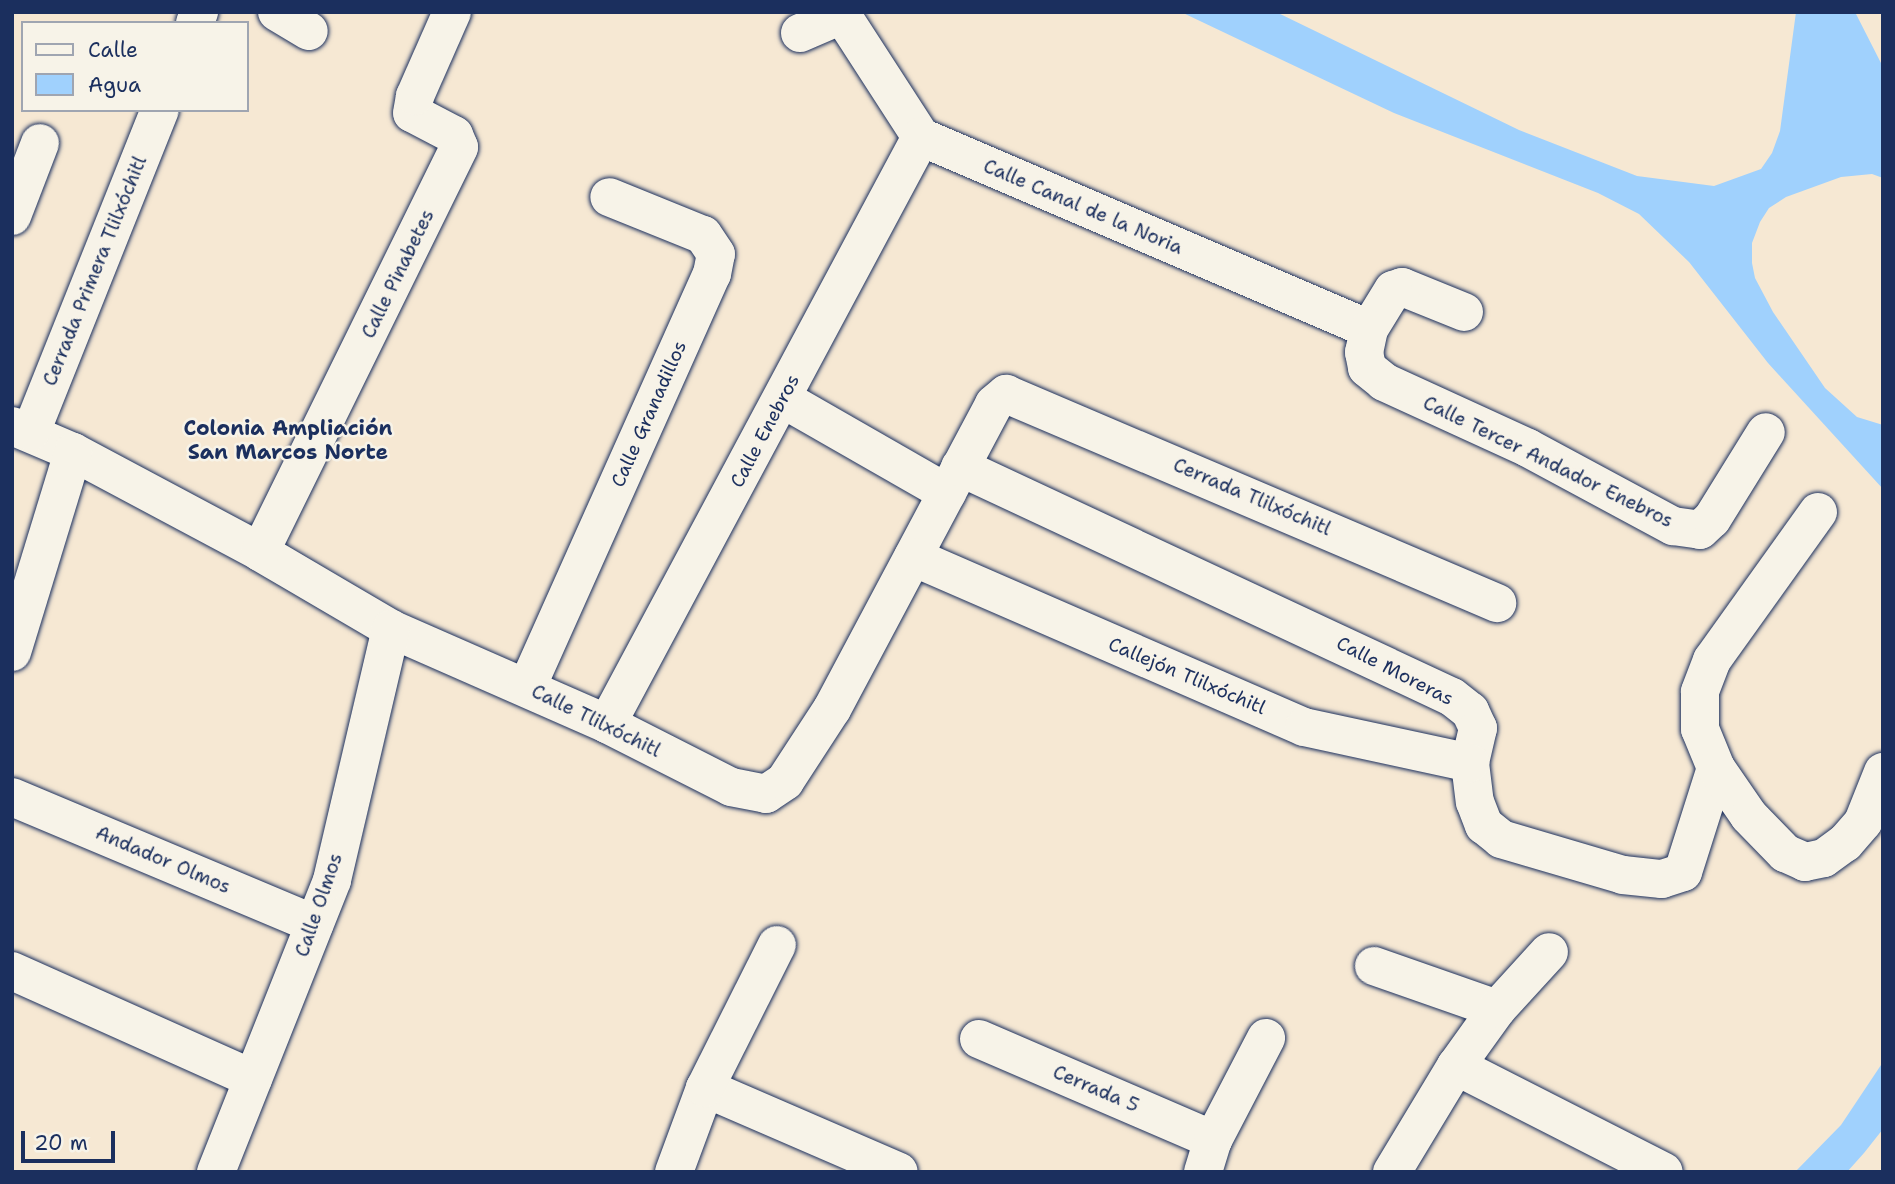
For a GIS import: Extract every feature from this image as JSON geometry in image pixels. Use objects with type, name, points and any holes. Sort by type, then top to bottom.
[{"type":"street","name":"Calle Pinabetes","points":[[260,552],[459,147],[454,135],[412,113],[415,96],[452,12]]},
{"type":"street","points":[[800,33],[843,14],[920,137]]},
{"type":"street","name":"Cerrada Primera Tlilxóchitl","points":[[22,429],[159,112]]},
{"type":"street","name":"Calle Canal de la Noria","points":[[920,137],[1369,329]]},
{"type":"street","name":"Calle Enebros","points":[[607,724],[783,399],[920,137]]},
{"type":"street","points":[[12,215],[40,143]]},
{"type":"street","name":"Calle Granadillos","points":[[527,687],[712,274],[716,254],[703,235],[609,197]]},
{"type":"street","points":[[1369,329],[1393,290],[1402,287],[1464,312]]},
{"type":"street","name":"Calle Tercer Andador Enebros","points":[[1369,329],[1367,368],[1384,382],[1528,448],[1672,527],[1700,530],[1712,519],[1766,432]]},
{"type":"street","name":"Calle Tlilxóchitl","points":[[22,429],[73,452],[260,552],[391,629],[607,724],[730,787],[766,794],[785,781],[832,709],[993,404],[1006,394]]},
{"type":"street","name":"Cerrada Tlilxóchitl","points":[[1006,394],[1497,603]]},
{"type":"street","points":[[783,399],[954,480]]},
{"type":"street","points":[[12,652],[73,452]]},
{"type":"street","name":"Calle Moreras","points":[[954,480],[1452,697],[1469,711],[1478,728],[1470,763],[1475,802],[1484,825],[1501,839],[1623,875],[1662,879],[1683,872],[1716,768]]},
{"type":"street","points":[[1818,512],[1712,660],[1700,692],[1700,729],[1716,768],[1766,835],[1805,862],[1824,859],[1845,843],[1863,822],[1883,772]]},
{"type":"street","name":"Callejón Tlilxóchitl","points":[[913,557],[1304,727],[1470,763]]},
{"type":"street","name":"Calle Olmos","points":[[216,1172],[332,880],[391,629]]},
{"type":"street","name":"Andador Olmos","points":[[12,797],[314,924]]},
{"type":"street","points":[[674,1172],[705,1088],[777,944]]},
{"type":"street","points":[[1392,1172],[1456,1066],[1497,1009],[1549,952]]},
{"type":"street","points":[[1374,966],[1497,1009]]},
{"type":"street","points":[[12,971],[253,1079]]},
{"type":"street","points":[[1208,1156],[1266,1038]]},
{"type":"street","name":"Cerrada 5","points":[[979,1039],[1208,1156]]},
{"type":"street","points":[[1456,1066],[1664,1172]]},
{"type":"street","points":[[705,1088],[899,1172]]},
{"type":"water","points":[[1181,12],[1276,12],[1519,130],[1637,176],[1714,186],[1761,169],[1772,153],[1780,131],[1796,12],[1855,12],[1883,67],[1883,178],[1872,174],[1841,177],[1786,197],[1769,208],[1752,243],[1752,263],[1755,278],[1773,312],[1825,388],[1857,417],[1883,425],[1883,489],[1768,363],[1689,262],[1639,214],[1598,193],[1394,113]]},
{"type":"water","points":[[1883,1062],[1883,1129],[1864,1153],[1847,1172],[1795,1172],[1841,1125]]},
{"type":"district","name":"Colonia Ampliación San Marcos Norte","points":[[288,440]]}]
